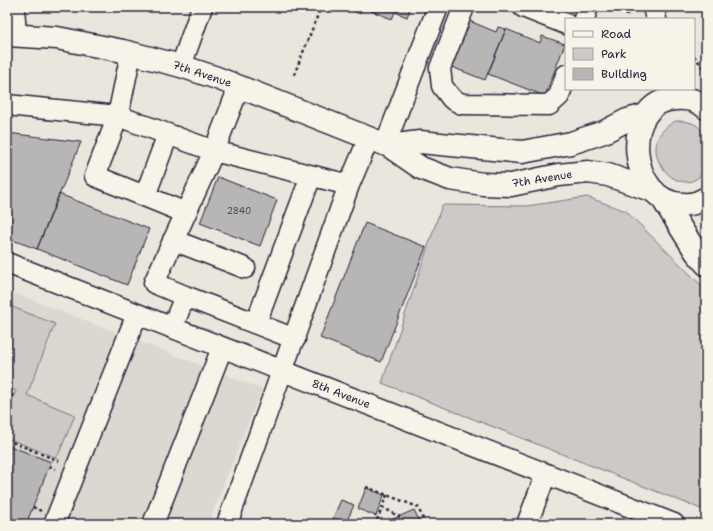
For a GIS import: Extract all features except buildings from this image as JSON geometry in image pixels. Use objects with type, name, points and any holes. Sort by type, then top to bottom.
[{"type":"main road","name":"7th Avenue","points":[[11,35],[57,38],[131,53],[181,66],[239,87],[381,143],[421,168],[450,179],[483,184],[511,185],[559,175],[588,172],[608,175],[658,195],[674,204],[691,205],[706,198]]},
{"type":"main road","name":"7th Avenue","points":[[381,143],[420,142],[522,152],[571,143],[604,132],[627,120],[652,103],[669,99],[688,98],[700,102]]},
{"type":"main road","points":[[652,103],[638,139],[637,153],[646,183],[658,195],[696,252],[706,264]]},
{"type":"street","points":[[11,35],[14,7]]},
{"type":"street","points":[[181,66],[202,7]]},
{"type":"street","points":[[227,524],[295,338],[348,185],[381,143],[438,7]]},
{"type":"street","points":[[464,7],[440,68],[442,86],[452,99],[462,104],[549,105],[559,96],[565,78]]},
{"type":"street","points":[[523,7],[565,24]]},
{"type":"street","points":[[584,18],[588,7]]},
{"type":"street","points":[[653,7],[656,18]]},
{"type":"street","points":[[131,53],[118,116],[95,176],[186,213]]},
{"type":"street","points":[[239,87],[214,151],[154,283],[295,338]]},
{"type":"street","points":[[7,105],[118,116],[214,151],[348,185]]},
{"type":"street","points":[[145,196],[168,134]]},
{"type":"street","points":[[256,323],[311,176]]},
{"type":"street","points":[[173,240],[245,268]]},
{"type":"street","name":"8th Avenue","points":[[7,264],[546,474],[665,522]]},
{"type":"street","points":[[172,328],[185,296]]},
{"type":"street","points":[[54,524],[137,314]]},
{"type":"street","points":[[153,524],[222,348]]},
{"type":"street","points":[[527,524],[546,474]]},
{"type":"path","points":[[87,11],[88,7]]},
{"type":"path","points":[[294,75],[321,7]]},
{"type":"path","points":[[627,7],[628,18]]},
{"type":"path","points":[[695,57],[706,71]]},
{"type":"path","points":[[7,408],[13,393]]},
{"type":"path","points":[[7,440],[65,463]]},
{"type":"path","points":[[366,487],[418,507],[425,524]]},
{"type":"path","points":[[379,524],[377,518],[387,495]]},
{"type":"path","points":[[382,507],[400,516]]},
{"type":"shaded area","points":[[9,291],[262,389],[208,524],[7,524],[7,297]]},
{"type":"green space","points":[[676,121],[695,124],[703,134],[706,149],[706,167],[697,179],[685,182],[674,178],[664,170],[658,158],[656,145],[662,132]]},
{"type":"green space","points":[[587,197],[626,211],[706,290],[706,511],[382,383],[442,205],[527,206]]},
{"type":"green space","points":[[10,306],[55,324],[27,395],[75,415],[57,458],[7,438],[7,413],[16,391],[12,389],[7,401],[7,313]]}]
